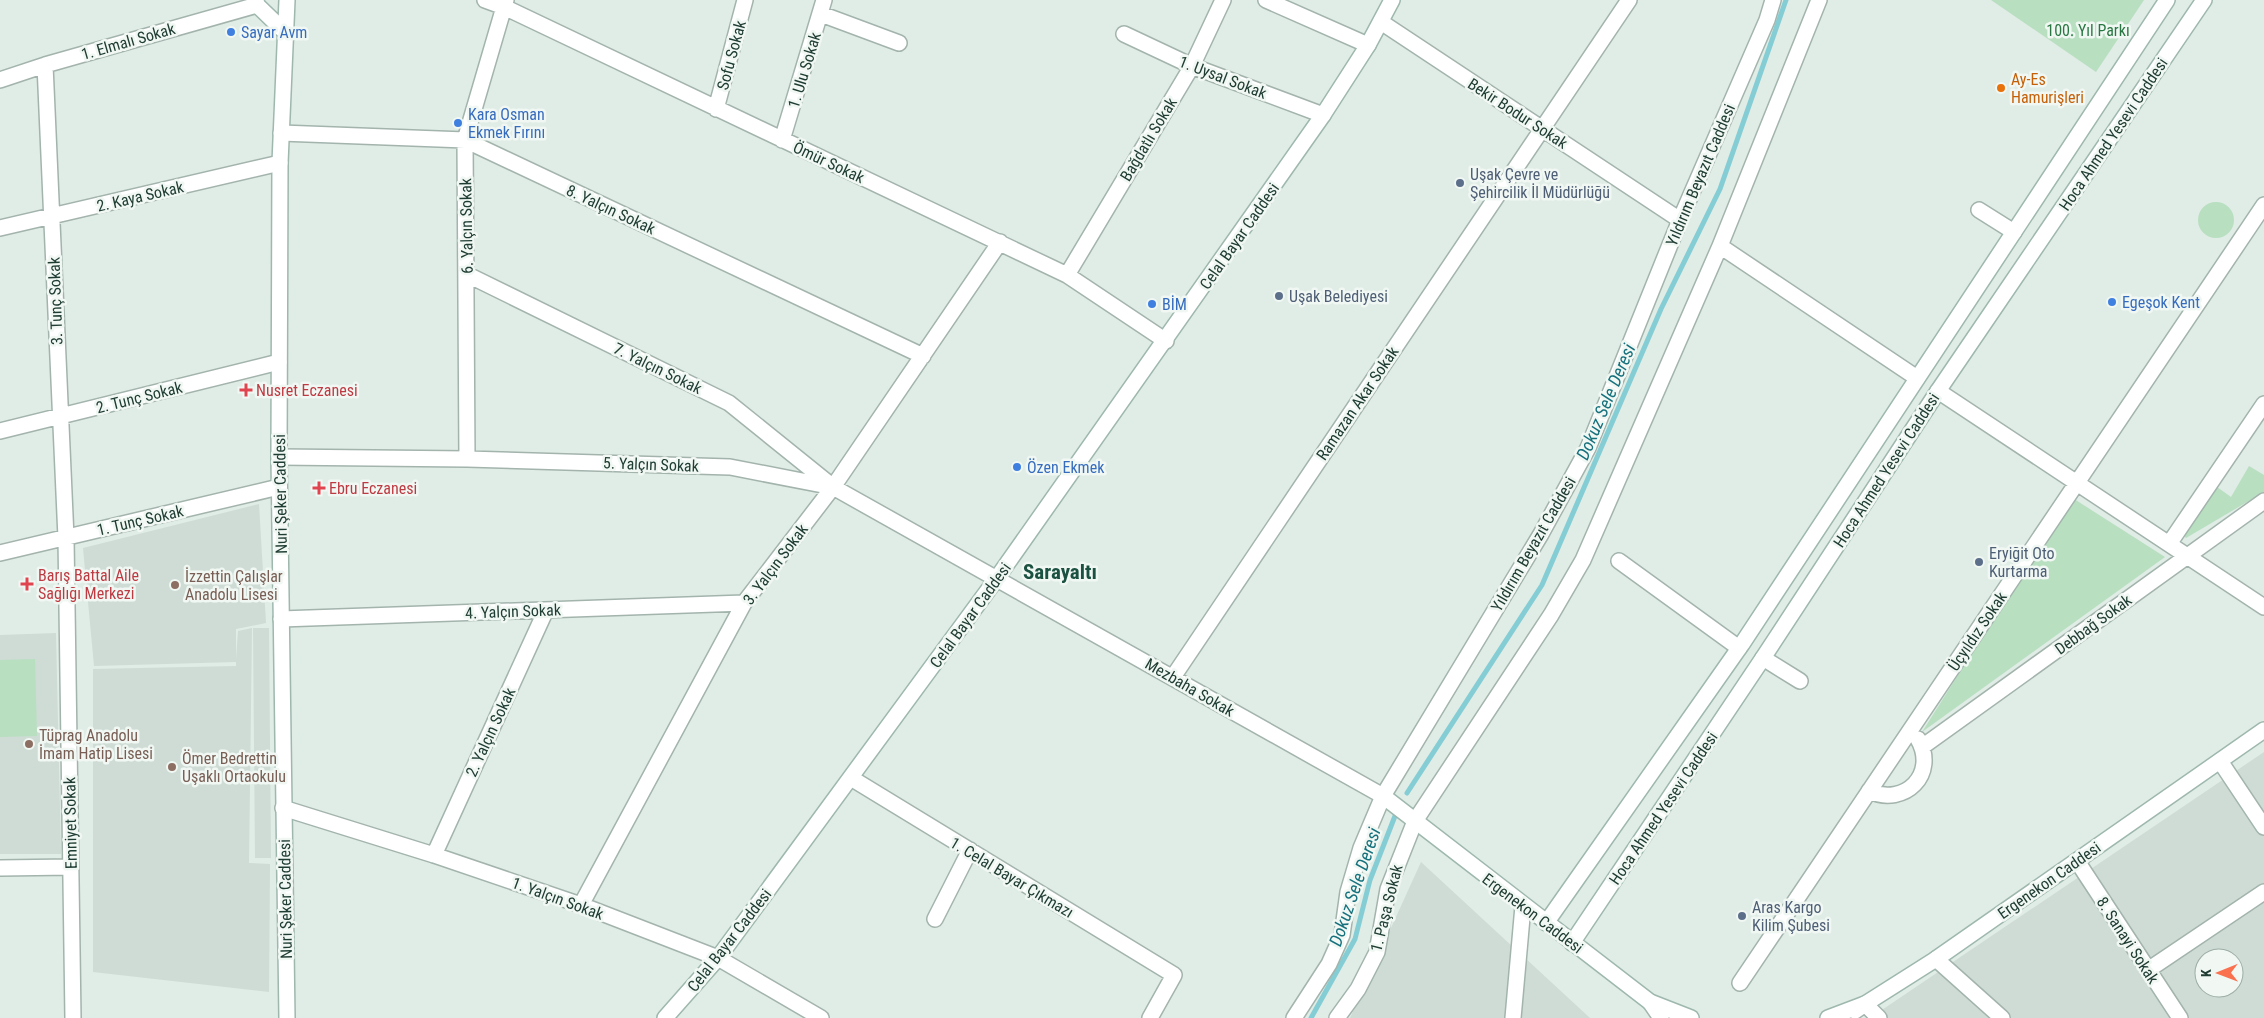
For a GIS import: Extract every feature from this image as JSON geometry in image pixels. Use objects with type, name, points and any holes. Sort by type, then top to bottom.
[{"type":"street","name":"Nuri Şeker Caddesi","points":[[287,0],[280,163],[279,362],[279,487],[287,1018]]},
{"type":"street","name":"Ömür Sokak","points":[[484,0],[505,4],[716,109],[1000,242],[1067,276],[1166,341]]},
{"type":"street","name":"Sofu Sokak","points":[[716,109],[745,0]]},
{"type":"street","name":"Bağdatlı Sokak","points":[[1067,276],[1192,66],[1223,0]]},
{"type":"street","points":[[1266,0],[1368,45]]},
{"type":"street","name":"Celal Bayar Caddesi","points":[[665,1018],[718,958],[997,578],[1323,116],[1368,45],[1392,0]]},
{"type":"street","name":"Ramazan Akar Sokak","points":[[1173,677],[1629,0]]},
{"type":"street","name":"Yıldırım Beyazıt Caddesi","points":[[1294,1018],[1328,964],[1342,935],[1351,883],[1362,848],[1383,796],[1541,534],[1588,448],[1680,220],[1767,20],[1773,0]]},
{"type":"street","points":[[1415,821],[1551,615],[1583,560],[1720,246],[1820,0]]},
{"type":"street","name":"Hoca Ahmed Yesevi Caddesi","points":[[1546,923],[1739,648],[2167,0]]},
{"type":"street","name":"Hoca Ahmed Yesevi Caddesi","points":[[1572,943],[1763,658],[1938,391],[2204,0]]},
{"type":"street","points":[[256,2],[286,33]]},
{"type":"street","name":"1. Elmalı Sokak","points":[[0,80],[256,2]]},
{"type":"street","name":"6. Yalçın Sokak","points":[[467,459],[464,140],[505,4]]},
{"type":"street","points":[[823,7],[899,44]]},
{"type":"street","name":"1. Ulu Sokak","points":[[782,140],[823,7]]},
{"type":"street","name":"Bekir Bodur Sokak","points":[[1381,22],[1680,220]]},
{"type":"street","name":"1. Uysal Sokak","points":[[1124,34],[1192,66],[1323,116]]},
{"type":"street","name":"3. Tunç Sokak","points":[[45,65],[66,538]]},
{"type":"street","name":"8. Yalçın Sokak","points":[[281,133],[464,140],[923,356]]},
{"type":"street","name":"2. Kaya Sokak","points":[[0,228],[280,163]]},
{"type":"street","name":"Üçyıldız Sokak","points":[[1740,983],[2264,205]]},
{"type":"street","points":[[1979,210],[2014,232]]},
{"type":"street","name":"3. Yalçın Sokak","points":[[581,905],[744,603],[833,487],[1000,242]]},
{"type":"street","points":[[1720,246],[1917,378]]},
{"type":"street","name":"7. Yalçın Sokak","points":[[466,274],[729,403],[833,487]]},
{"type":"street","name":"2. Tunç Sokak","points":[[0,431],[279,362]]},
{"type":"street","points":[[1938,391],[2264,608]]},
{"type":"street","points":[[2169,544],[2264,404]]},
{"type":"street","name":"5. Yalçın Sokak","points":[[279,457],[467,459],[730,467],[833,487],[997,578]]},
{"type":"street","name":"1. Tunç Sokak","points":[[0,552],[279,487]]},
{"type":"street","name":"Debbağ Sokak","points":[[1922,747],[2264,502]]},
{"type":"street","name":"Emniyet Sokak","points":[[66,538],[73,1018]]},
{"type":"street","points":[[1619,561],[1739,648]]},
{"type":"street","name":"Mezbaha Sokak","points":[[997,578],[1383,796]]},
{"type":"street","name":"4. Yalçın Sokak","points":[[281,619],[744,603]]},
{"type":"street","name":"2. Yalçın Sokak","points":[[434,854],[546,610]]},
{"type":"street","points":[[1763,658],[1800,681]]},
{"type":"street","points":[[1869,791],[1890,796],[1900,794],[1911,788],[1918,780],[1923,769],[1924,758],[1922,747],[1910,730]]},
{"type":"street","name":"Ergenekon Caddesi","points":[[1828,1018],[1865,1004],[1936,959],[2264,730]]},
{"type":"street","points":[[2220,762],[2264,827]]},
{"type":"street","name":"1. Celal Bayar Çıkmazı","points":[[851,778],[1174,975],[1150,1018]]},
{"type":"street","name":"Ergenekon Caddesi","points":[[1383,796],[1523,906],[1650,1002],[1691,1018]]},
{"type":"street","name":"1. Yalçın Sokak","points":[[283,808],[434,854],[581,905],[718,958],[821,1018]]},
{"type":"street","name":"1. Paşa Sokak","points":[[1337,1018],[1358,989],[1377,952],[1388,888],[1415,821]]},
{"type":"street","points":[[934,919],[970,850]]},
{"type":"street","name":"8. Sanayi Sokak","points":[[2077,862],[2180,1018]]},
{"type":"street","points":[[0,868],[71,867]]},
{"type":"street","points":[[2148,970],[2264,892]]},
{"type":"street","points":[[1512,1018],[1523,906]]},
{"type":"street","points":[[1936,959],[2002,1018]]},
{"type":"street","points":[[1650,1002],[1661,1018]]},
{"type":"street","points":[[1846,1018],[1865,1004],[1879,1018]]},
{"type":"shaded area","name":"Ömer Bedrettin Uşaklı Ortaokulu","points":[[259,504],[266,623],[236,629],[236,659],[238,631],[252,628],[249,863],[270,864],[269,992],[93,972],[93,669],[236,666],[236,662],[94,666],[83,548]]},
{"type":"shaded area","points":[[253,628],[269,628],[271,858],[255,858]]},
{"type":"shaded area","name":"Tüprag Anadolu İmam Hatip Lisesi","points":[[56,633],[61,854],[0,854],[0,635]]},
{"type":"shaded area","points":[[2264,752],[2264,1018],[1870,1018]]},
{"type":"shaded area","points":[[1421,862],[1590,1018],[1350,1018]]},
{"type":"green space","name":"100. Yıl Parkı","points":[[1991,0],[2144,0],[2096,72]]},
{"type":"green space","points":[[2216,202],[2229,207],[2234,220],[2229,233],[2216,238],[2203,233],[2198,220],[2203,207]]},
{"type":"green space","points":[[2249,466],[2264,475],[2264,492],[2186,538],[2184,536],[2217,487],[2231,497]]},
{"type":"green space","points":[[2071,497],[2165,557],[1922,732]]},
{"type":"green space","points":[[35,659],[37,736],[0,737],[0,660]]},
{"type":"waterway","name":"Dokuz Sele Deresi","points":[[1407,793],[1542,585],[1661,309],[1720,189],[1786,0]]},
{"type":"waterway","name":"Dokuz Sele Deresi","points":[[1311,1018],[1355,939],[1370,880],[1395,816]]},
{"type":"place","name":"Sayar Avm","points":[[231,32]]},
{"type":"place","name":"Ay-Es Hamurişleri","points":[[2001,88]]},
{"type":"place","name":"Kara Osman Ekmek Fırını","points":[[458,123]]},
{"type":"place","name":"Uşak Çevre ve Şehircilik İl Müdürlüğü","points":[[1460,183]]},
{"type":"place","name":"Uşak Belediyesi","points":[[1279,296]]},
{"type":"place","name":"Egeşok Kent","points":[[2112,302]]},
{"type":"place","name":"BİM","points":[[1152,304]]},
{"type":"place","name":"Nusret Eczanesi","points":[[246,390]]},
{"type":"place","name":"Özen Ekmek","points":[[1017,467]]},
{"type":"place","name":"Ebru Eczanesi","points":[[319,488]]},
{"type":"place","name":"Eryiğit Oto Kurtarma","points":[[1979,562]]},
{"type":"place","name":"Barış Battal Aile Sağlığı Merkezi","points":[[27,584]]},
{"type":"place","name":"İzzettin Çalışlar Anadolu Lisesi","points":[[175,585]]},
{"type":"place","name":"Tüprag Anadolu İmam Hatip Lisesi","points":[[29,744]]},
{"type":"place","name":"Ömer Bedrettin Uşaklı Ortaokulu","points":[[172,767]]},
{"type":"place","name":"Aras Kargo Kilim Şubesi","points":[[1742,916]]},
{"type":"district","name":"Sarayaltı","points":[[1060,572]]}]
